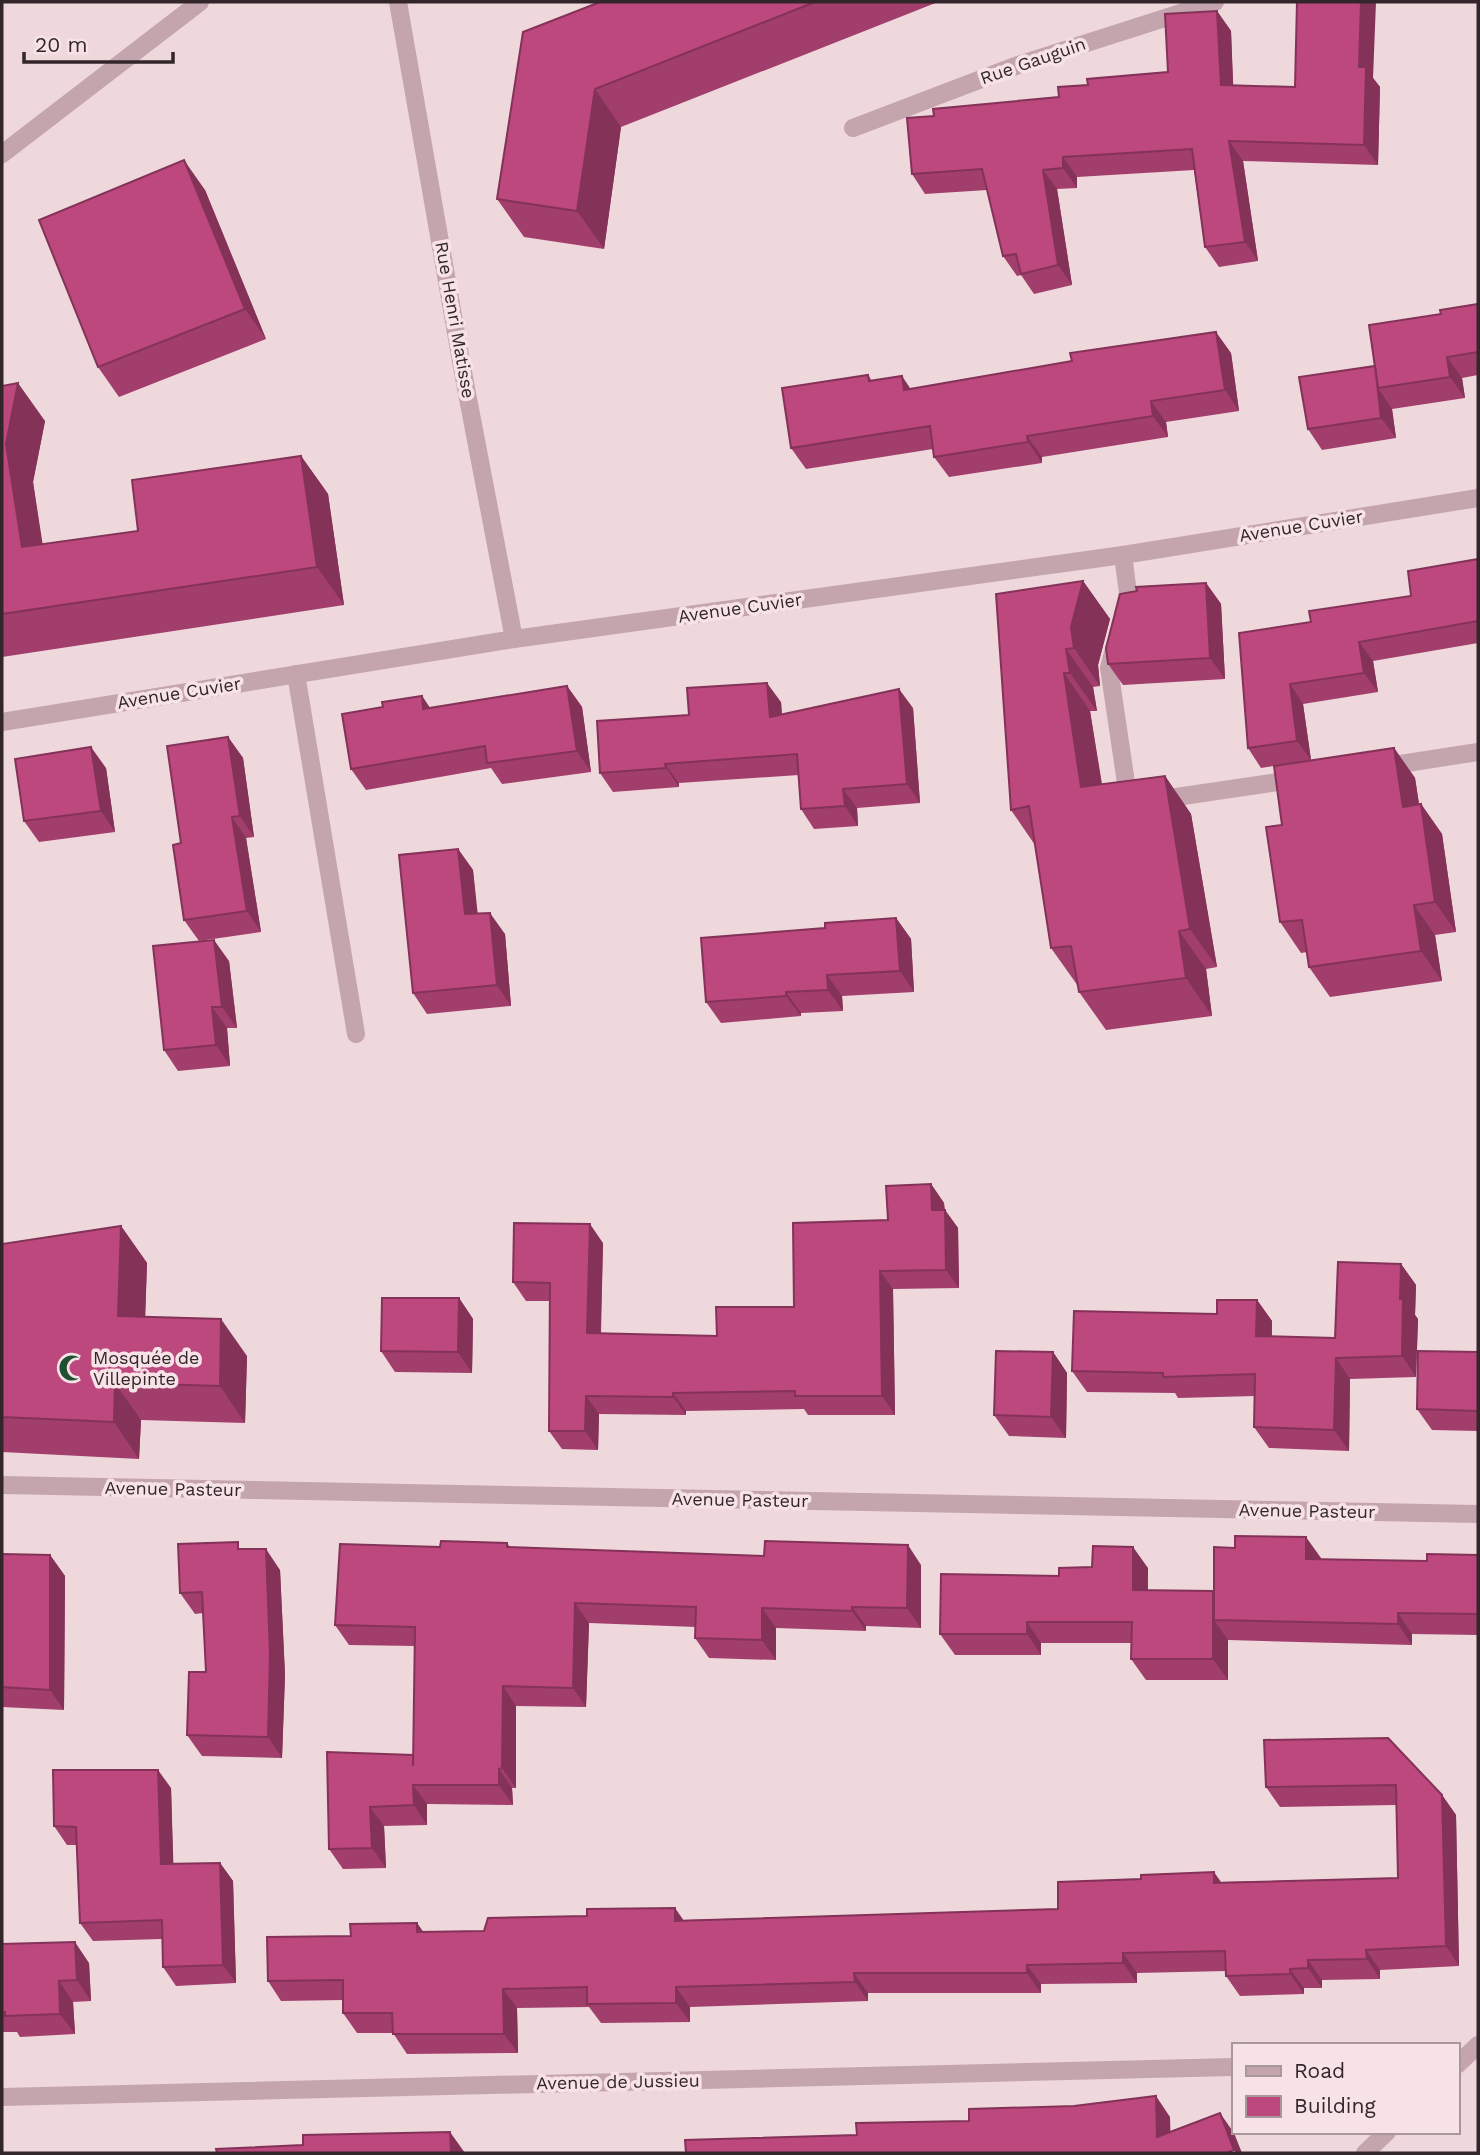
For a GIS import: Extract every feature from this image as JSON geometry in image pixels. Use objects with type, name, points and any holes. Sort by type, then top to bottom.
[{"type":"street","points":[[2,154],[201,2]]},
{"type":"street","name":"Rue Henri Matisse","points":[[398,2],[514,639]]},
{"type":"street","name":"Rue Gauguin","points":[[853,128],[1018,65],[1215,2]]},
{"type":"street","name":"Avenue Cuvier","points":[[2,722],[514,639],[1123,555],[1478,498]]},
{"type":"street","points":[[1123,555],[1128,593],[1109,668],[1129,804],[1317,776]]},
{"type":"street","points":[[296,674],[356,1034]]},
{"type":"street","points":[[1357,770],[1478,752]]},
{"type":"street","name":"Avenue Pasteur","points":[[2,1485],[1478,1514]]},
{"type":"street","points":[[1463,2062],[1478,2045]]},
{"type":"street","name":"Avenue de Jussieu","points":[[2,2097],[1232,2067]]},
{"type":"street","points":[[1365,2153],[1385,2134]]},
{"type":"building","points":[[600,2],[815,2],[595,89],[577,211],[497,199],[523,32]]},
{"type":"building","points":[[1297,2],[1361,2],[1359,67],[1366,67],[1364,145],[1229,141],[1245,242],[1205,247],[1192,149],[1063,157],[1063,168],[1043,170],[1058,265],[1021,274],[1016,254],[1003,256],[982,169],[912,174],[907,118],[934,116],[933,109],[1059,97],[1058,87],[1088,85],[1087,79],[1168,72],[1165,14],[1217,11],[1221,85],[1295,87]]},
{"type":"building","points":[[184,160],[245,309],[98,367],[39,220]]},
{"type":"building","points":[[1478,304],[1478,352],[1447,357],[1450,377],[1378,388],[1369,325],[1441,314],[1440,310]]},
{"type":"building","points":[[1216,332],[1225,390],[1151,401],[1153,416],[1027,436],[1028,442],[934,457],[930,426],[791,448],[782,388],[868,375],[869,381],[902,376],[904,390],[1072,361],[1070,353]]},
{"type":"building","points":[[1375,366],[1381,418],[1308,429],[1299,377]]},
{"type":"building","points":[[18,383],[6,444],[22,547],[138,531],[132,480],[301,456],[317,567],[2,614],[2,386]]},
{"type":"building","points":[[1478,559],[1478,621],[1359,642],[1364,673],[1290,684],[1297,741],[1248,748],[1239,633],[1311,622],[1309,611],[1411,596],[1408,571]]},
{"type":"building","points":[[1083,581],[1071,627],[1074,648],[1066,649],[1070,673],[1064,673],[1081,787],[1165,776],[1190,929],[1179,931],[1186,978],[1079,992],[1071,946],[1051,948],[1029,806],[1011,810],[996,594]]},
{"type":"building","points":[[1206,583],[1210,658],[1108,664],[1106,648],[1120,594],[1137,591],[1136,587]]},
{"type":"building","points":[[767,683],[770,717],[899,689],[907,784],[843,789],[845,806],[801,809],[797,754],[665,764],[666,768],[600,773],[597,721],[689,715],[687,688]]},
{"type":"building","points":[[567,686],[577,751],[487,763],[485,746],[351,769],[342,714],[383,707],[382,702],[422,696],[423,709]]},
{"type":"building","points":[[228,737],[240,816],[232,817],[247,911],[184,920],[173,845],[181,843],[167,746]]},
{"type":"building","points":[[91,747],[101,811],[24,821],[15,759]]},
{"type":"building","points":[[1394,748],[1403,807],[1421,804],[1435,902],[1414,905],[1421,951],[1309,967],[1302,920],[1280,922],[1266,827],[1282,825],[1274,766]]},
{"type":"building","points":[[458,849],[465,914],[490,913],[497,985],[413,993],[399,855]]},
{"type":"building","points":[[896,918],[900,971],[827,975],[828,990],[786,992],[786,996],[706,1002],[701,938],[825,928],[825,923]]},
{"type":"building","points":[[214,940],[222,1007],[212,1007],[216,1045],[164,1050],[153,946]]},
{"type":"building","points":[[931,1184],[932,1210],[945,1210],[946,1270],[880,1271],[882,1396],[795,1396],[795,1391],[673,1393],[673,1397],[586,1396],[585,1431],[549,1431],[550,1283],[513,1282],[514,1223],[590,1224],[587,1333],[717,1336],[716,1307],[794,1307],[793,1223],[888,1220],[886,1186]]},
{"type":"building","name":"Mosquée de Villepinte","points":[[121,1226],[118,1316],[221,1319],[220,1386],[115,1383],[114,1422],[2,1417],[2,1244]]},
{"type":"building","points":[[1338,1262],[1401,1264],[1402,1356],[1336,1358],[1334,1430],[1254,1427],[1255,1374],[1163,1377],[1163,1373],[1072,1371],[1074,1311],[1217,1314],[1217,1300],[1257,1300],[1256,1336],[1335,1338]]},
{"type":"building","points":[[382,1298],[459,1298],[458,1352],[381,1351]]},
{"type":"building","points":[[996,1351],[1053,1352],[1051,1417],[994,1415]]},
{"type":"building","points":[[1418,1351],[1478,1352],[1478,1411],[1417,1409]]},
{"type":"building","points":[[1235,1536],[1306,1537],[1306,1559],[1427,1561],[1427,1554],[1478,1555],[1478,1614],[1398,1613],[1398,1624],[1214,1620],[1214,1547],[1235,1548]]},
{"type":"building","points":[[441,1541],[507,1543],[507,1547],[764,1556],[765,1541],[908,1545],[907,1608],[852,1607],[852,1611],[762,1608],[762,1640],[695,1638],[696,1607],[575,1603],[573,1688],[503,1686],[502,1768],[499,1769],[499,1785],[413,1785],[414,1805],[370,1807],[372,1848],[329,1849],[327,1752],[413,1755],[413,1766],[415,1627],[335,1625],[340,1544],[440,1547]]},
{"type":"building","points":[[238,1542],[238,1549],[266,1549],[270,1654],[268,1737],[187,1735],[189,1672],[206,1672],[202,1592],[180,1593],[178,1544]]},
{"type":"building","points":[[1093,1546],[1133,1547],[1133,1590],[1213,1591],[1213,1659],[1131,1659],[1132,1622],[1027,1622],[1027,1634],[940,1634],[941,1574],[1059,1576],[1059,1568],[1092,1567]]},
{"type":"building","points":[[2,1554],[50,1555],[50,1690],[2,1687]]},
{"type":"building","points":[[1388,1738],[1442,1795],[1446,1946],[1366,1950],[1367,1959],[1308,1960],[1308,1968],[1290,1969],[1290,1974],[1226,1976],[1225,1951],[1123,1953],[1123,1963],[1027,1965],[1027,1973],[854,1973],[855,1982],[676,1987],[676,2003],[587,2004],[587,1987],[503,1989],[504,2034],[393,2034],[392,2013],[343,2013],[343,1980],[268,1981],[267,1937],[351,1936],[350,1924],[417,1923],[417,1932],[484,1931],[488,1918],[587,1916],[587,1909],[675,1908],[675,1921],[1058,1909],[1058,1882],[1141,1879],[1141,1875],[1214,1872],[1214,1883],[1398,1878],[1396,1785],[1266,1787],[1264,1740]]},
{"type":"building","points":[[53,1770],[158,1770],[161,1864],[220,1863],[223,1965],[163,1967],[162,1920],[80,1923],[76,1827],[54,1826]]},
{"type":"building","points":[[75,1942],[77,1980],[59,1981],[60,2014],[5,2016],[5,2012],[2,2012],[2,1944]]},
{"type":"building","points":[[1156,2096],[1157,2137],[1220,2113],[1234,2150],[1227,2153],[686,2153],[685,2140],[857,2135],[856,2123],[969,2121],[969,2109],[1074,2106]]},
{"type":"building","points":[[450,2132],[451,2153],[217,2153],[216,2149],[303,2145],[303,2135]]},
{"type":"place","name":"Mosquée de Villepinte","points":[[72,1368]]}]
